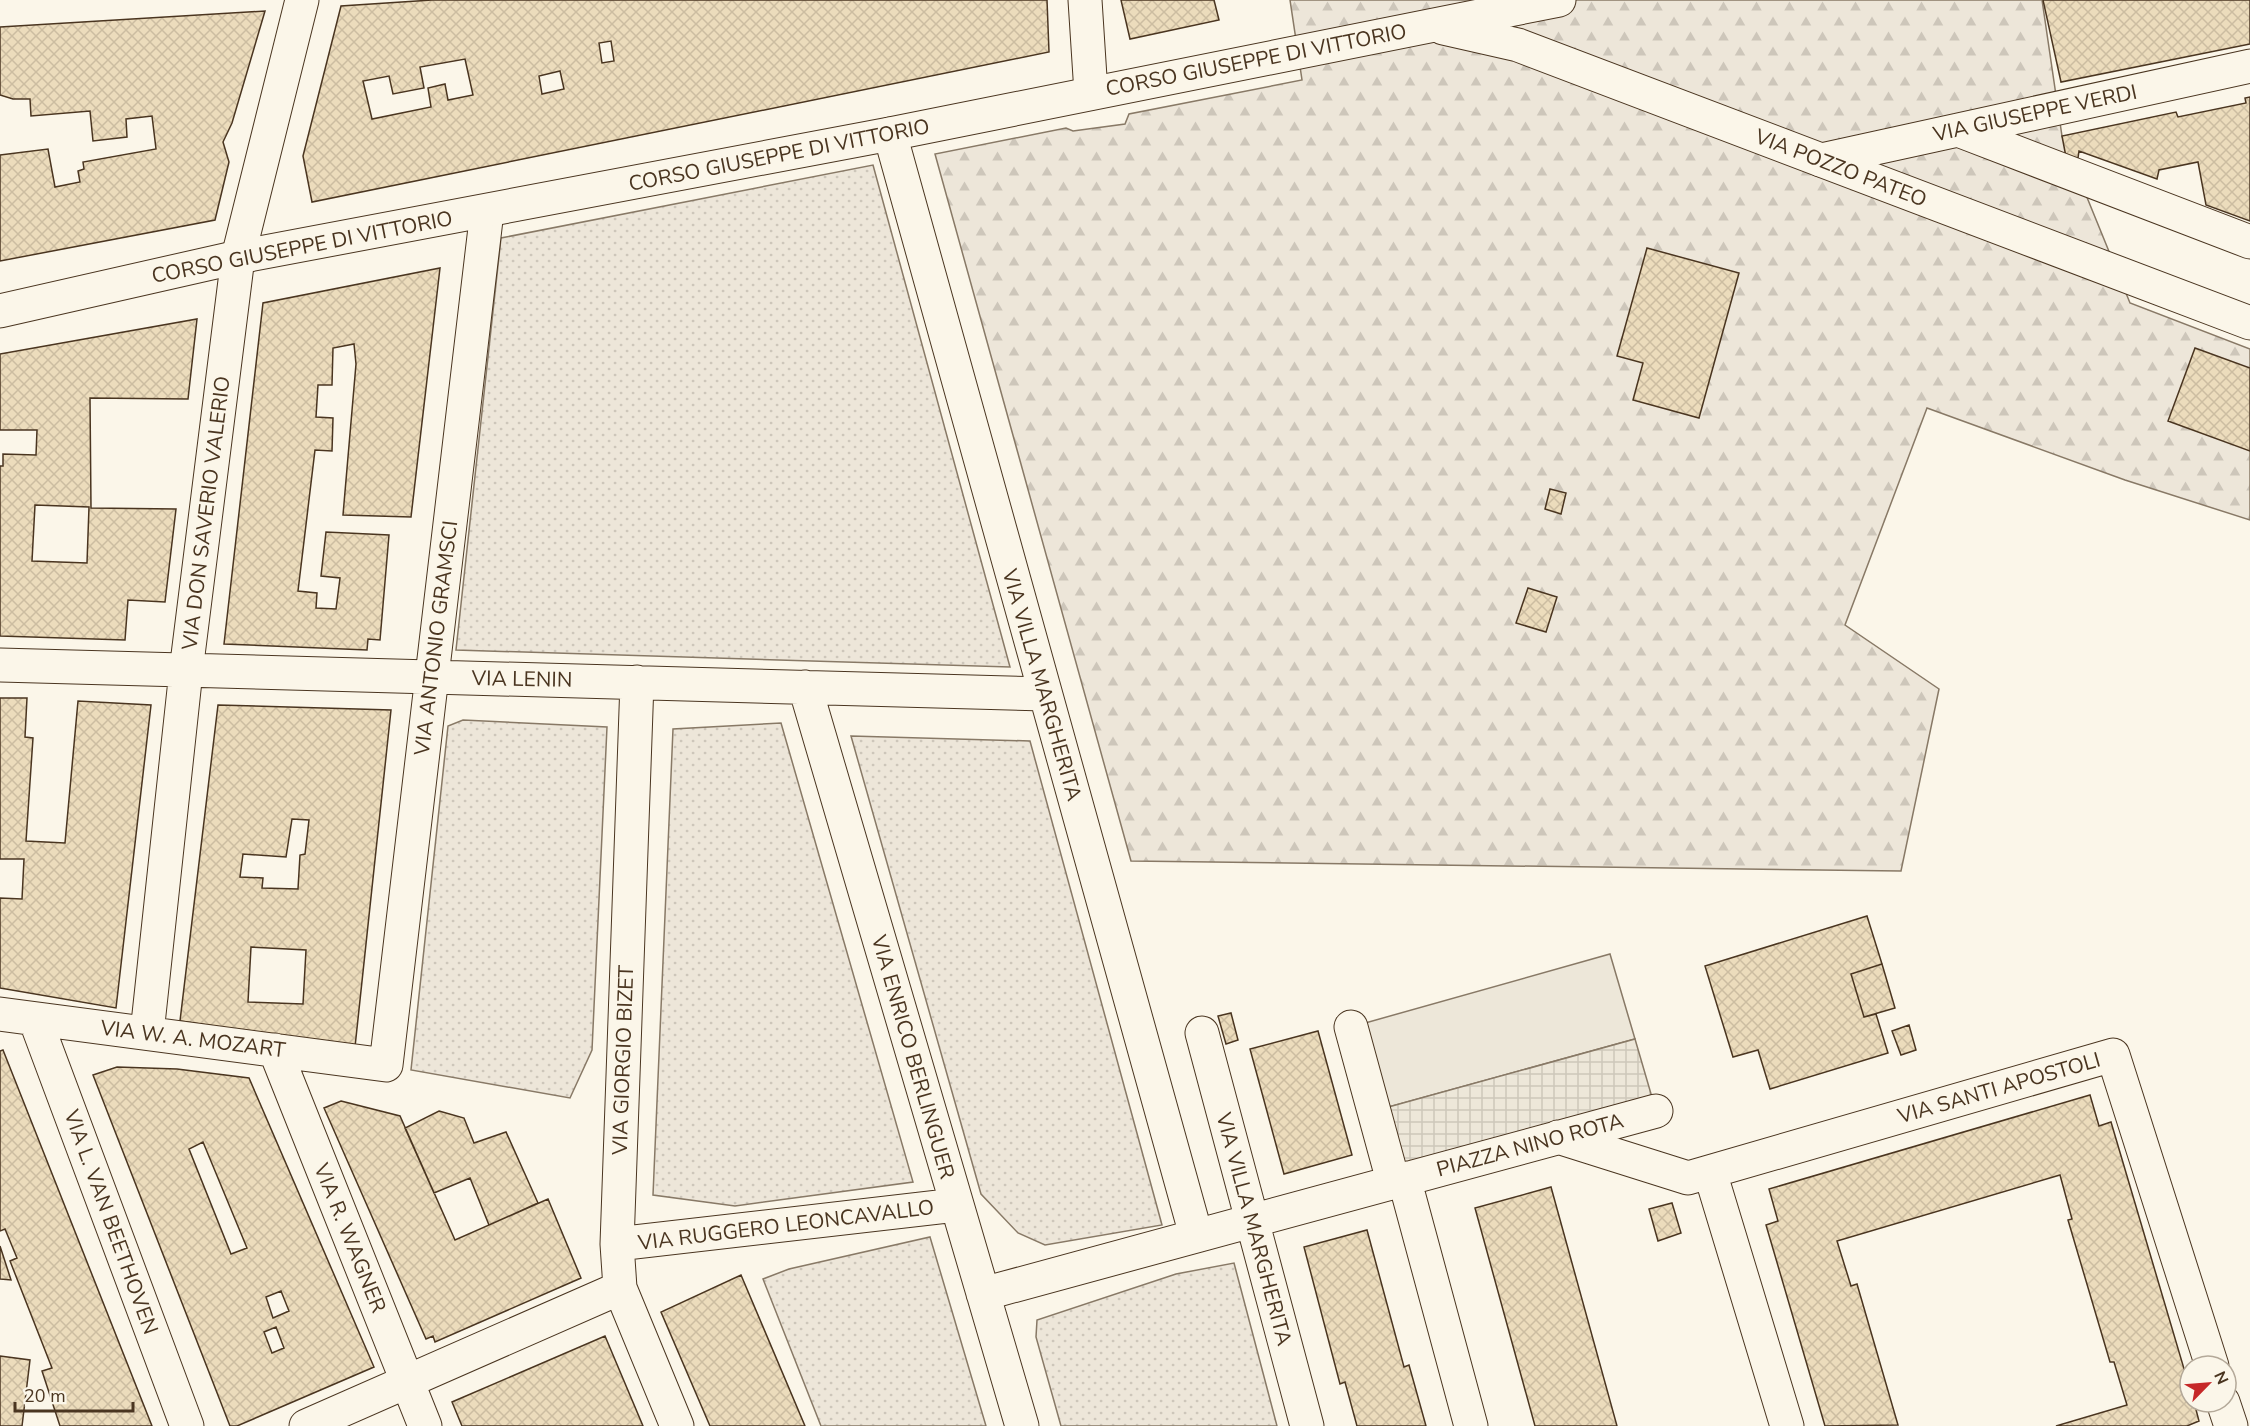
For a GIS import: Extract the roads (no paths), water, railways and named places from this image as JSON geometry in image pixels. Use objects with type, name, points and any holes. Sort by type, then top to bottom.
[{"type":"street","name":"VIA DON SAVERIO VALERIO","points":[[147,1034],[186,670],[238,257],[302,0]]},
{"type":"street","points":[[1085,0],[1091,93]]},
{"type":"street","name":"CORSO GIUSEPPE DI VITTORIO","points":[[0,311],[238,257],[890,134],[1559,0]]},
{"type":"street","name":"VIA POZZO PATEO","points":[[1429,25],[1518,45],[2250,323]]},
{"type":"street","name":"VIA GIUSEPPE VERDI","points":[[1821,160],[2250,66]]},
{"type":"street","points":[[1958,130],[2250,242]]},
{"type":"street","name":"VIA VILLA MARGHERITA","points":[[890,134],[1196,1235]]},
{"type":"street","name":"VIA ANTONIO GRAMSCI","points":[[386,1065],[487,211]]},
{"type":"street","name":"VIA LENIN","points":[[0,665],[1045,694]]},
{"type":"street","name":"VIA GIORGIO BIZET","points":[[637,682],[616,1244],[620,1288],[677,1426]]},
{"type":"street","name":"VIA ENRICO BERLINGUER","points":[[805,687],[1022,1426]]},
{"type":"street","name":"VIA W. A. MOZART","points":[[0,1014],[386,1065]]},
{"type":"street","name":"VIA L. VAN BEETHOVEN","points":[[35,1019],[187,1426]]},
{"type":"street","points":[[1351,1027],[1399,1180],[1471,1426]]},
{"type":"street","name":"VIA VILLA MARGHERITA","points":[[1202,1033],[1307,1426]]},
{"type":"street","name":"VIA R. WAGNER","points":[[275,1050],[425,1426]]},
{"type":"street","name":"VIA SANTI APOSTOLI","points":[[1558,1137],[1688,1178],[2114,1054],[2208,1354]]},
{"type":"street","name":"PIAZZA NINO ROTA","points":[[983,1294],[1656,1111]]},
{"type":"street","points":[[1710,1172],[1787,1426]]},
{"type":"street","name":"VIA RUGGERO LEONCAVALLO","points":[[616,1244],[956,1205]]},
{"type":"street","points":[[306,1426],[620,1288]]}]
